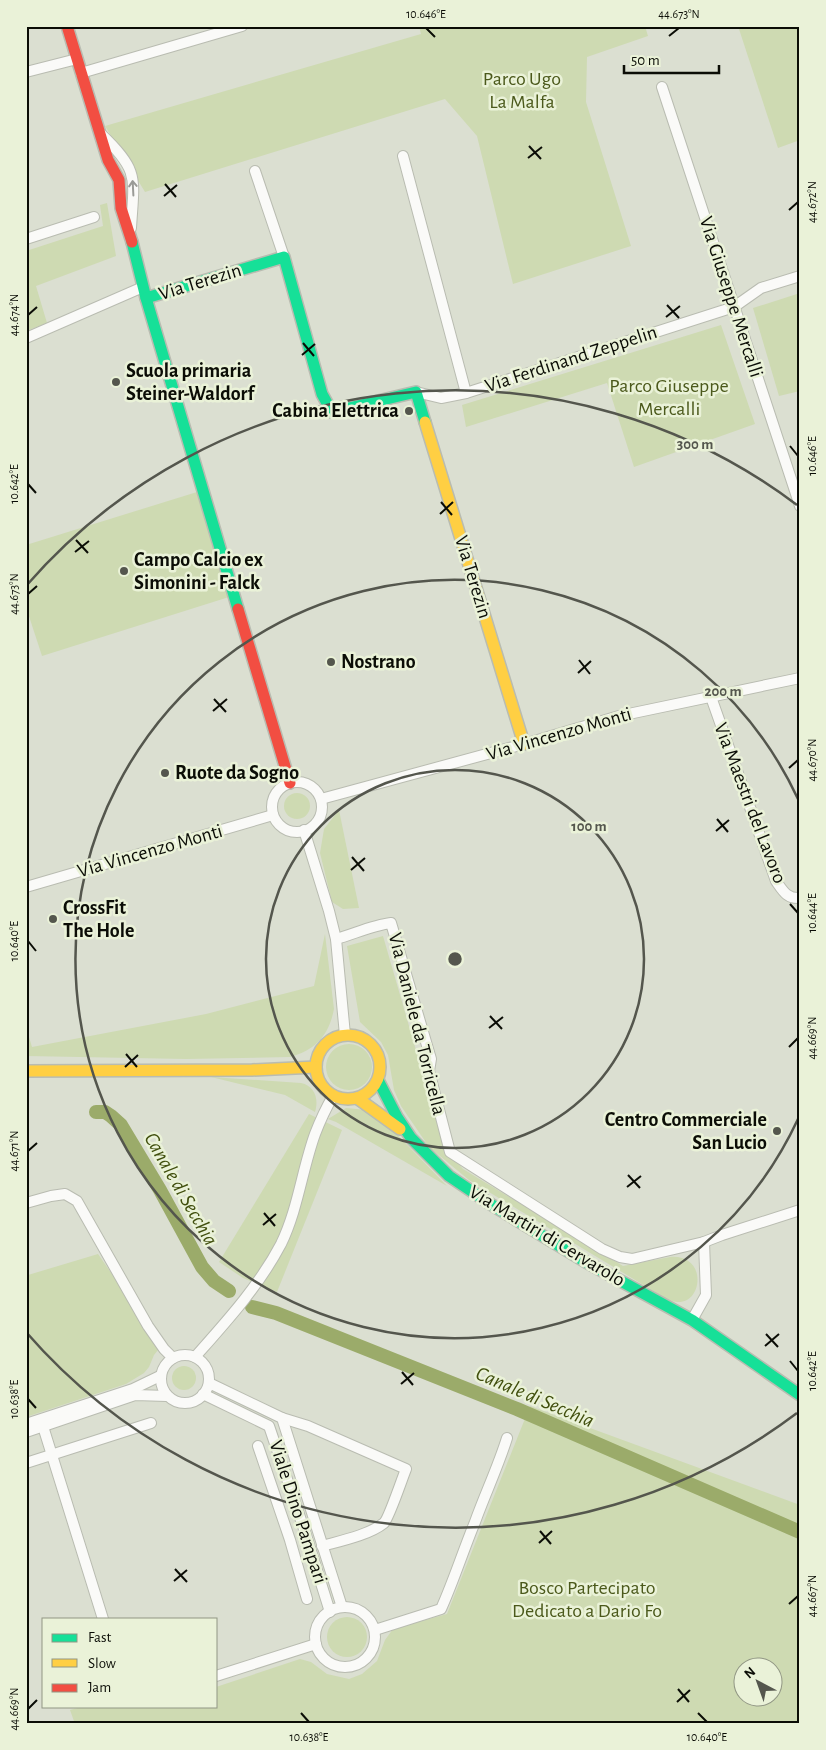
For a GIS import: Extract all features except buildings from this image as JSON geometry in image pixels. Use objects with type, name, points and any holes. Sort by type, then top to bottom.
[{"type":"street","points":[[68,26],[98,132],[108,160],[120,180],[122,208],[144,292],[290,783]]},
{"type":"street","points":[[81,73],[242,26]]},
{"type":"street","points":[[26,72],[77,59]]},
{"type":"street","name":"Via Giuseppe Mercalli","points":[[662,87],[734,307],[795,478],[800,506]]},
{"type":"street","name":"Via Ferdinand Zeppelin","points":[[403,156],[466,393]]},
{"type":"street","points":[[254,172],[284,257],[322,394],[332,412],[416,392]]},
{"type":"street","points":[[26,239],[94,217]]},
{"type":"street","name":"Via Terezin","points":[[144,292],[284,257]]},
{"type":"street","name":"Via Ferdinand Zeppelin","points":[[416,392],[441,398],[466,393],[734,307],[760,288],[800,276]]},
{"type":"street","points":[[26,338],[144,292]]},
{"type":"street","name":"Via Terezin","points":[[416,392],[524,744]]},
{"type":"street","name":"Via Vincenzo Monti","points":[[320,799],[524,744],[619,716],[800,678]]},
{"type":"street","name":"Via Maestri del Lavoro","points":[[711,697],[776,881],[788,896],[800,898]]},
{"type":"street","points":[[290,783],[305,783],[312,787],[320,799],[322,807],[317,822],[304,830],[296,832],[282,827],[273,815],[273,799],[277,792],[290,783]]},
{"type":"street","name":"Via Vincenzo Monti","points":[[26,887],[273,815]]},
{"type":"street","points":[[304,830],[336,939],[346,1035],[336,1037],[328,1042],[317,1058],[316,1067],[320,1084],[333,1096],[349,1100],[358,1098],[370,1091],[378,1080]]},
{"type":"street","name":"Via Daniele da Torricella","points":[[336,939],[380,924],[391,923],[431,1060],[429,1071],[450,1152]]},
{"type":"street","name":"Via Martiri di Cervarolo","points":[[346,1035],[355,1035],[372,1044],[380,1061],[381,1070],[378,1080],[397,1117],[411,1138]]},
{"type":"street","points":[[26,1071],[252,1070],[316,1067]]},
{"type":"street","points":[[195,1357],[263,1274],[281,1243],[295,1206],[315,1134],[333,1096]]},
{"type":"street","name":"Via Martiri di Cervarolo","points":[[358,1098],[411,1138],[450,1176],[492,1205],[586,1262],[692,1320],[800,1395]]},
{"type":"street","name":"Via Martiri di Cervarolo","points":[[450,1152],[602,1249],[632,1260],[704,1242],[800,1210]]},
{"type":"street","points":[[26,1203],[65,1194],[77,1201],[148,1326],[172,1358]]},
{"type":"street","points":[[692,1320],[706,1295],[704,1242]]},
{"type":"street","points":[[26,1424],[42,1423],[135,1395],[167,1396],[187,1403],[195,1401],[203,1394],[209,1383],[207,1369],[201,1361],[195,1357],[180,1355],[172,1358],[165,1364],[160,1376],[161,1385],[167,1396]]},
{"type":"street","points":[[26,1432],[42,1423],[133,1389],[160,1376]]},
{"type":"street","name":"Viale Dino Pampari","points":[[209,1383],[282,1418],[308,1426],[406,1469],[385,1522],[356,1536],[322,1546]]},
{"type":"street","name":"Viale Dino Pampari","points":[[203,1394],[269,1426],[330,1612],[342,1608],[359,1610],[372,1622],[375,1630]]},
{"type":"street","name":"Viale Dino Pampari","points":[[282,1418],[342,1608]]},
{"type":"street","points":[[42,1423],[104,1618]]},
{"type":"street","points":[[26,1464],[151,1423]]},
{"type":"street","points":[[330,1612],[318,1626],[315,1635],[316,1644],[326,1660],[343,1668],[353,1667],[369,1657],[376,1639],[375,1630],[441,1609],[498,1468],[507,1438]]},
{"type":"street","points":[[258,1446],[290,1540],[307,1599]]},
{"type":"street","points":[[290,1540],[306,1535]]},
{"type":"street","points":[[218,1675],[316,1644]]},
{"type":"green space","name":"Parco Ugo La Malfa","points":[[419,26],[645,26],[648,36],[587,57],[586,102],[631,246],[513,284],[477,136],[445,99],[145,192],[105,126],[421,34]]},
{"type":"green space","points":[[738,26],[800,26],[800,140],[778,148]]},
{"type":"green space","points":[[107,203],[116,256],[36,286],[47,323],[26,331],[26,251],[103,226],[100,205]]},
{"type":"green space","points":[[800,293],[800,391],[779,396],[753,308]]},
{"type":"green space","name":"Parco Giuseppe Mercalli","points":[[721,325],[755,424],[634,467],[607,383],[466,427],[462,405]]},
{"type":"green space","name":"Campo Calcio ex Simonini - Falck","points":[[197,492],[229,597],[42,656],[26,607],[26,545]]},
{"type":"green space","points":[[297,793],[306,797],[310,806],[306,815],[297,819],[288,815],[284,806],[288,797]]},
{"type":"green space","points":[[339,810],[359,908],[343,909],[332,902],[320,853],[324,829]]},
{"type":"green space","points":[[325,934],[334,1009],[325,1034],[314,1046],[299,1054],[290,1057],[186,1059],[26,1056],[26,1027],[32,1047],[206,1014],[314,986]]},
{"type":"green space","points":[[383,936],[444,1147],[463,1169],[623,1266],[670,1257],[682,1258],[691,1263],[696,1270],[698,1279],[696,1288],[686,1301],[674,1302],[665,1298],[469,1180],[429,1147],[401,1106],[394,1090],[388,1055],[381,1042],[360,1022],[347,946]]},
{"type":"green space","points":[[354,1044],[358,1045],[368,1054],[371,1058],[371,1076],[362,1086],[354,1090],[344,1090],[336,1086],[327,1076],[326,1062],[330,1054],[340,1045]]},
{"type":"green space","points":[[211,1077],[301,1083],[310,1087],[315,1094],[315,1112],[285,1095]]},
{"type":"green space","points":[[346,1108],[367,1110],[383,1120],[447,1186],[328,1119]]},
{"type":"green space","points":[[309,1114],[342,1130],[277,1292],[243,1278],[219,1262]]},
{"type":"green space","points":[[98,1254],[164,1349],[158,1350],[144,1373],[126,1384],[26,1417],[26,1271],[28,1275]]},
{"type":"green space","points":[[184,1366],[193,1369],[196,1378],[193,1387],[184,1390],[175,1387],[172,1378],[175,1369]]},
{"type":"green space","name":"Bosco Partecipato Dedicato a Dario Fo","points":[[530,1406],[800,1505],[800,1724],[75,1724],[70,1710],[80,1708],[218,1708],[218,1686],[300,1659],[311,1662],[327,1674],[349,1679],[362,1674],[377,1661],[385,1640],[393,1629],[447,1614]]},
{"type":"green space","points":[[351,1617],[358,1620],[364,1626],[367,1637],[366,1645],[358,1654],[351,1657],[343,1657],[336,1654],[328,1645],[327,1633],[330,1626],[339,1618]]},
{"type":"waterway","name":"Canale di Secchia","points":[[96,1112],[105,1112],[121,1125],[160,1190],[202,1267],[214,1281],[229,1291]]},
{"type":"waterway","name":"Canale di Secchia","points":[[252,1307],[276,1313],[517,1409],[800,1532]]},
{"type":"traffic: fast","points":[[132,242],[146,298],[238,609]]},
{"type":"traffic: fast","points":[[146,298],[284,257],[322,394],[332,412],[416,392],[425,422]]},
{"type":"traffic: fast","points":[[378,1080],[397,1117],[411,1138],[449,1176],[492,1205],[586,1262],[692,1320],[800,1395]]},
{"type":"traffic: slow","points":[[425,422],[524,744]]},
{"type":"traffic: slow","points":[[342,1035],[354,1035],[371,1044],[378,1055],[380,1067],[378,1079],[371,1090],[354,1099],[342,1099],[330,1094],[321,1085],[316,1073],[316,1061],[321,1049],[330,1040],[342,1035]]},
{"type":"traffic: slow","points":[[26,1071],[252,1070],[316,1067]]},
{"type":"traffic: slow","points":[[357,1098],[400,1129]]},
{"type":"traffic: jam","points":[[67,26],[108,160],[119,180],[121,208],[132,242]]},
{"type":"traffic: jam","points":[[238,609],[290,783]]},
{"type":"place","name":"Scuola primaria Steiner-Waldorf","points":[[116,382]]},
{"type":"place","name":"Cabina Elettrica","points":[[409,411]]},
{"type":"place","name":"Campo Calcio ex Simonini - Falck","points":[[124,571]]},
{"type":"place","name":"Nostrano","points":[[331,662]]},
{"type":"place","name":"Ruote da Sogno","points":[[165,773]]},
{"type":"place","name":"CrossFit The Hole","points":[[53,919]]},
{"type":"place","name":"Centro Commerciale San Lucio","points":[[777,1131]]}]
